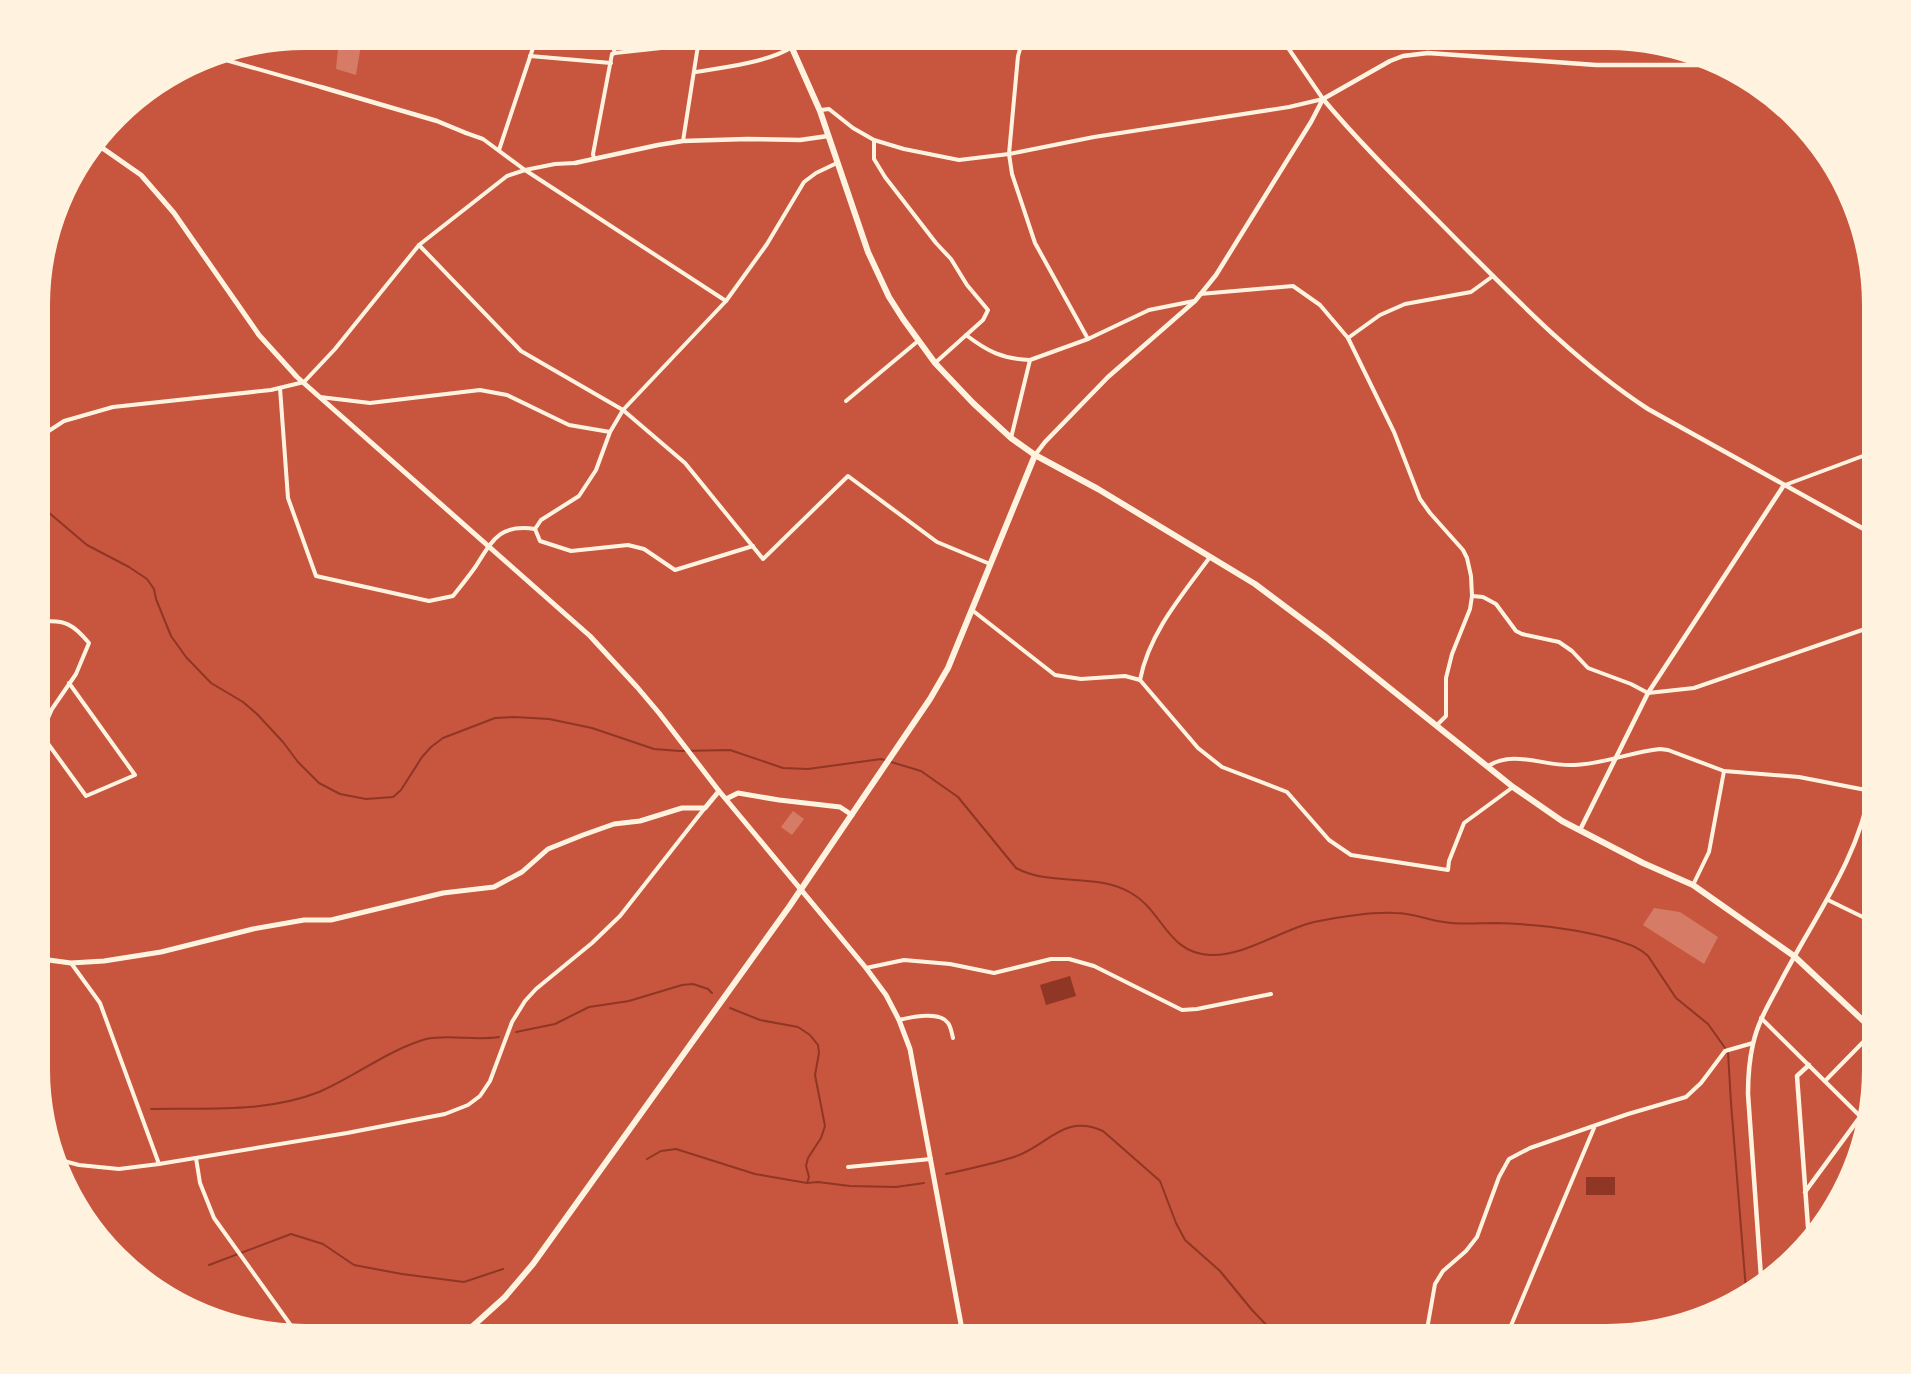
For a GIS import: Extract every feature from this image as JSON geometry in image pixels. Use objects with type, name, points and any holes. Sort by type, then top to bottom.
[{"type":"main road","points":[[793,50],[820,111],[868,252],[889,297],[935,363],[1011,438],[1035,455],[1098,489],[1255,584],[1327,638],[1513,787],[1557,818],[1643,863],[1693,885],[1794,956],[1862,1020]]},
{"type":"main road","points":[[103,148],[141,175],[174,213],[259,336],[304,382],[590,636],[612,659],[659,713],[719,791],[886,995],[910,1049],[961,1324]]},
{"type":"main road","points":[[475,1324],[505,1298],[533,1264],[801,890],[930,699],[948,668],[1035,455]]},
{"type":"main road","points":[[50,960],[71,963],[104,961],[161,952],[253,929],[304,921],[331,920],[443,893],[494,887],[522,873],[548,849],[614,824],[639,821],[682,808],[705,808],[719,791]]},
{"type":"main road","points":[[726,799],[738,793],[840,807],[852,815]]},
{"type":"street","points":[[499,150],[532,50]]},
{"type":"street","points":[[594,159],[593,154],[612,54],[638,50]]},
{"type":"street","points":[[683,141],[698,50]]},
{"type":"street","points":[[695,72],[763,59],[786,50]]},
{"type":"street","points":[[1020,50],[1009,154],[1012,174],[1035,243],[1088,339]]},
{"type":"street","points":[[1290,50],[1323,99],[1369,151],[1551,333],[1587,365],[1648,409],[1862,528]]},
{"type":"street","points":[[820,111],[829,109],[853,128],[874,140],[904,149],[959,160],[1009,154],[1094,137],[1289,107],[1323,99],[1378,66],[1413,54],[1445,53],[1516,61],[1596,65],[1693,65]]},
{"type":"street","points":[[530,56],[611,63]]},
{"type":"street","points":[[229,61],[438,121],[483,139],[525,170],[726,301]]},
{"type":"street","points":[[1035,455],[1108,377],[1195,301],[1232,252],[1323,99]]},
{"type":"street","points":[[50,431],[64,422],[113,407],[280,388],[304,382],[335,349],[419,245],[507,176],[555,164],[575,163],[683,141],[800,140],[828,136]]},
{"type":"street","points":[[874,140],[874,159],[885,177],[951,259],[967,285],[988,310],[982,320],[935,363]]},
{"type":"street","points":[[535,529],[540,520],[579,496],[596,470],[610,432],[623,410],[726,301],[767,244],[804,182],[816,172],[837,163]]},
{"type":"street","points":[[419,245],[521,351],[623,410],[685,463],[763,560],[849,476],[937,542],[990,564]]},
{"type":"street","points":[[1348,338],[1380,315],[1405,304],[1471,292],[1493,276]]},
{"type":"street","points":[[1200,294],[1293,286],[1320,305],[1348,338],[1394,432],[1420,499],[1463,550],[1471,576],[1470,609],[1452,654],[1446,678],[1446,716],[1437,725]]},
{"type":"street","points":[[966,334],[984,349],[998,356],[1030,360],[1088,339],[1149,310],[1195,301]]},
{"type":"street","points":[[846,401],[918,341]]},
{"type":"street","points":[[1011,438],[1030,360]]},
{"type":"street","points":[[280,388],[288,498],[316,576],[429,602],[453,596],[498,535],[518,527],[535,529]]},
{"type":"street","points":[[320,397],[370,403],[480,390],[507,395],[570,425],[610,432]]},
{"type":"street","points":[[1580,830],[1648,693],[1784,485],[1862,456]]},
{"type":"street","points":[[535,529],[540,541],[571,551],[628,545],[644,549],[675,570],[753,546]]},
{"type":"street","points":[[1140,680],[1144,661],[1164,620],[1211,556]]},
{"type":"street","points":[[1472,596],[1483,597],[1496,604],[1516,631],[1559,642],[1572,651],[1588,668],[1648,693],[1694,688],[1862,629]]},
{"type":"street","points":[[972,610],[1055,675],[1081,680],[1125,676],[1140,680],[1198,748],[1222,767],[1287,792],[1329,840],[1351,855],[1448,870],[1449,861],[1464,823],[1513,787]]},
{"type":"street","points":[[50,621],[56,620],[78,630],[89,643],[76,674],[50,714]]},
{"type":"street","points":[[50,746],[86,795],[135,775],[69,683]]},
{"type":"street","points":[[1488,766],[1496,761],[1509,758],[1573,766],[1614,760],[1653,750],[1668,750],[1724,771],[1799,777],[1862,788]]},
{"type":"street","points":[[1693,885],[1708,852],[1724,771]]},
{"type":"street","points":[[67,1161],[119,1169],[159,1164],[347,1133],[445,1114],[472,1102],[480,1096],[490,1081],[512,1022],[525,1001],[536,989],[598,939],[620,916],[705,808]]},
{"type":"street","points":[[1761,1273],[1748,1094],[1748,1069],[1753,1043],[1761,1018],[1848,860],[1862,823]]},
{"type":"street","points":[[1828,900],[1862,917]]},
{"type":"street","points":[[866,968],[904,960],[950,964],[994,973],[1051,959],[1069,959],[1094,966],[1182,1010],[1271,994]]},
{"type":"street","points":[[71,963],[99,1003],[159,1164]]},
{"type":"street","points":[[899,1020],[924,1016],[942,1019],[948,1023],[953,1038]]},
{"type":"street","points":[[1761,1018],[1858,1114]]},
{"type":"street","points":[[1428,1324],[1435,1284],[1443,1271],[1478,1237],[1509,1159],[1530,1148],[1628,1114],[1686,1097],[1701,1083],[1725,1051],[1753,1043]]},
{"type":"street","points":[[1825,1081],[1862,1043]]},
{"type":"street","points":[[1808,1226],[1797,1076],[1809,1065]]},
{"type":"street","points":[[1512,1324],[1594,1127]]},
{"type":"street","points":[[1805,1192],[1855,1128]]},
{"type":"street","points":[[196,1158],[200,1183],[214,1218],[290,1324]]},
{"type":"street","points":[[848,1167],[932,1159]]},
{"type":"shaded area","points":[[1070,976],[1076,996],[1046,1005],[1040,985]]},
{"type":"shaded area","points":[[1586,1177],[1615,1177],[1615,1195],[1586,1195]]},
{"type":"building","points":[[338,50],[360,50],[356,75],[336,69]]},
{"type":"building","points":[[793,811],[804,819],[792,835],[781,827]]},
{"type":"building","points":[[1654,908],[1680,912],[1718,937],[1704,964],[1643,925]]},
{"type":"waterway","points":[[50,514],[87,545],[147,579],[154,589],[171,636],[186,657],[211,683],[243,702],[257,714],[319,783],[340,794],[366,799],[393,797],[401,790],[422,757],[443,738],[495,718],[549,719],[592,728],[654,749],[730,750],[783,768],[808,769],[881,759],[921,771],[958,797],[1016,868],[1044,877],[1103,883],[1131,893],[1151,910],[1166,930],[1184,947],[1210,955],[1249,948],[1314,922],[1354,915],[1386,913],[1402,913],[1450,923],[1556,927],[1586,932],[1633,946],[1648,956],[1676,998],[1708,1024],[1728,1052],[1745,1283]]},
{"type":"waterway","points":[[516,1032],[555,1024],[589,1007],[629,1001],[682,985],[693,984],[708,989],[712,993]]},
{"type":"waterway","points":[[730,1008],[760,1020],[798,1027],[810,1035],[818,1045],[815,1075],[825,1126],[821,1138],[808,1158],[807,1183]]},
{"type":"waterway","points":[[151,1109],[236,1108],[299,1099],[319,1092],[385,1056],[426,1039],[499,1037]]},
{"type":"waterway","points":[[946,1174],[1014,1157],[1066,1128],[1089,1126],[1103,1131],[1160,1181],[1185,1240],[1220,1271],[1265,1324]]},
{"type":"waterway","points":[[647,1159],[661,1151],[676,1149],[755,1174],[807,1183],[896,1187],[924,1183]]},
{"type":"waterway","points":[[209,1265],[291,1234],[323,1244],[354,1265],[402,1274],[464,1282],[503,1269]]}]
